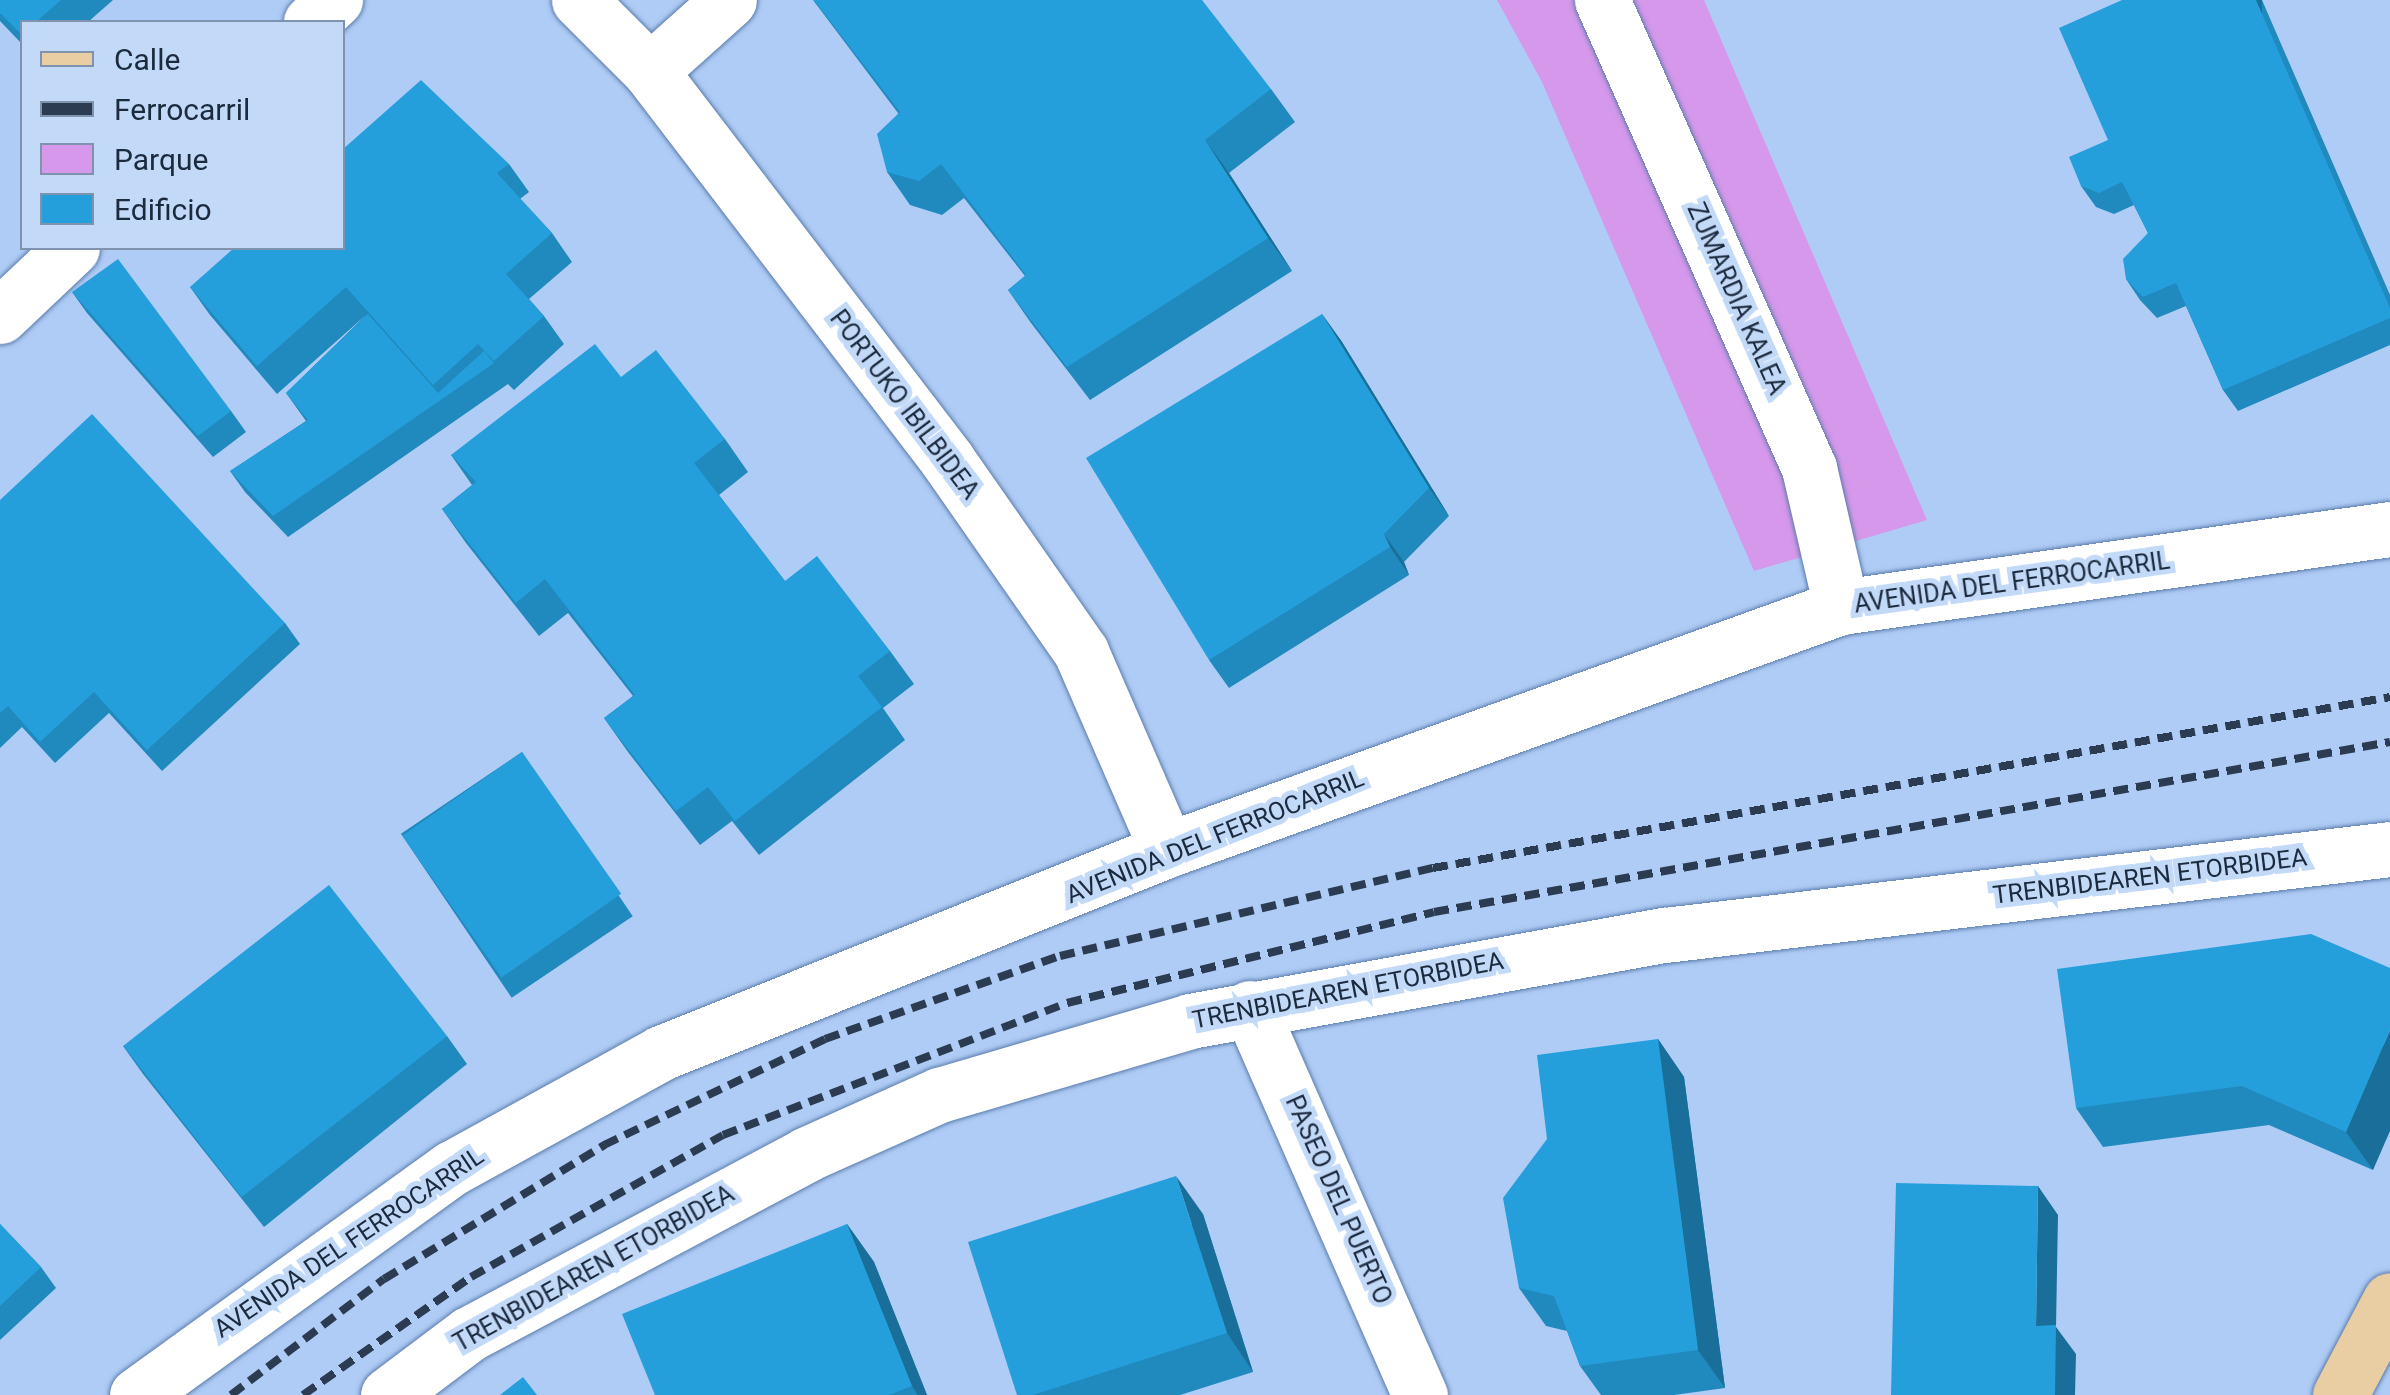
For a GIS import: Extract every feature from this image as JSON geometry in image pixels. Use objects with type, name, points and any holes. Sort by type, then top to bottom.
[{"type":"main road","points":[[2340,1395],[2390,1300]]},
{"type":"street","points":[[313,20],[335,0]]},
{"type":"street","name":"PORTUKO IBILBIDEA","points":[[579,0],[650,71],[948,460],[1080,652],[1167,850]]},
{"type":"street","points":[[650,71],[729,0]]},
{"type":"street","name":"ZUMARDIA KALEA","points":[[1602,0],[1810,468],[1841,607]]},
{"type":"street","points":[[0,316],[70,250]]},
{"type":"street","name":"AVENIDA DEL FERROCARRIL","points":[[137,1395],[452,1168],[661,1052],[1167,850],[1841,607],[2390,529]]},
{"type":"street","name":"TRENBIDEAREN ETORBIDEA","points":[[388,1395],[469,1334],[807,1154],[939,1095],[1250,1008],[1665,934],[2390,850]]},
{"type":"street","name":"PASEO DEL PUERTO","points":[[1250,1008],[1420,1395]]},
{"type":"green space","points":[[1497,0],[1704,0],[1927,520],[1754,571],[1542,82]]},
{"type":"building","points":[[0,0],[61,0],[38,20],[20,20],[20,33],[0,13]]},
{"type":"building","points":[[814,0],[1202,0],[1271,89],[1205,140],[1268,238],[1067,367],[1008,290],[1026,275],[941,164],[919,181],[887,172],[877,134],[900,112]]},
{"type":"building","points":[[2122,0],[2256,0],[2390,308],[2390,318],[2223,390],[2176,283],[2143,297],[2126,279],[2123,259],[2148,233],[2122,182],[2099,193],[2081,186],[2069,157],[2108,140],[2059,28]]},
{"type":"building","points":[[421,80],[509,164],[497,173],[552,233],[506,274],[544,316],[494,361],[478,344],[433,385],[346,287],[257,366],[190,287],[232,250],[345,250],[345,147]]},
{"type":"building","points":[[118,259],[231,411],[198,436],[72,292]]},
{"type":"building","points":[[368,314],[438,393],[484,351],[494,363],[273,516],[230,471],[308,420],[286,393]]},
{"type":"building","points":[[1322,314],[1429,488],[1384,534],[1390,547],[1209,660],[1086,458]]},
{"type":"building","points":[[595,344],[621,377],[656,350],[725,439],[694,463],[785,581],[817,556],[890,651],[858,676],[882,707],[735,821],[708,787],[676,811],[604,718],[635,695],[545,579],[516,603],[442,509],[476,482],[451,455]]},
{"type":"building","points":[[92,414],[285,623],[147,750],[94,692],[40,742],[8,706],[0,713],[0,500]]},
{"type":"building","points":[[522,752],[621,894],[502,977],[402,836]]},
{"type":"building","points":[[329,885],[447,1036],[242,1197],[123,1046]]},
{"type":"building","points":[[2311,934],[2390,968],[2390,1030],[2346,1132],[2242,1086],[2076,1108],[2057,969]]},
{"type":"building","points":[[1658,1039],[1698,1350],[1580,1366],[1554,1296],[1519,1288],[1503,1198],[1547,1139],[1537,1055]]},
{"type":"building","points":[[1176,1176],[1227,1333],[1033,1395],[1017,1395],[968,1242]]},
{"type":"building","points":[[1896,1183],[2038,1186],[2036,1326],[2056,1325],[2055,1395],[1891,1395]]},
{"type":"building","points":[[0,1224],[41,1267],[0,1306]]},
{"type":"building","points":[[847,1224],[912,1386],[889,1395],[655,1395],[622,1314]]},
{"type":"building","points":[[523,1377],[537,1395],[500,1395]]},
{"type":"railway","points":[[231,1395],[384,1279],[604,1145],[825,1039],[1060,956],[1433,868],[2390,697]]},
{"type":"railway","points":[[303,1395],[471,1277],[723,1135],[1067,1003],[1434,912],[2390,742]]}]
